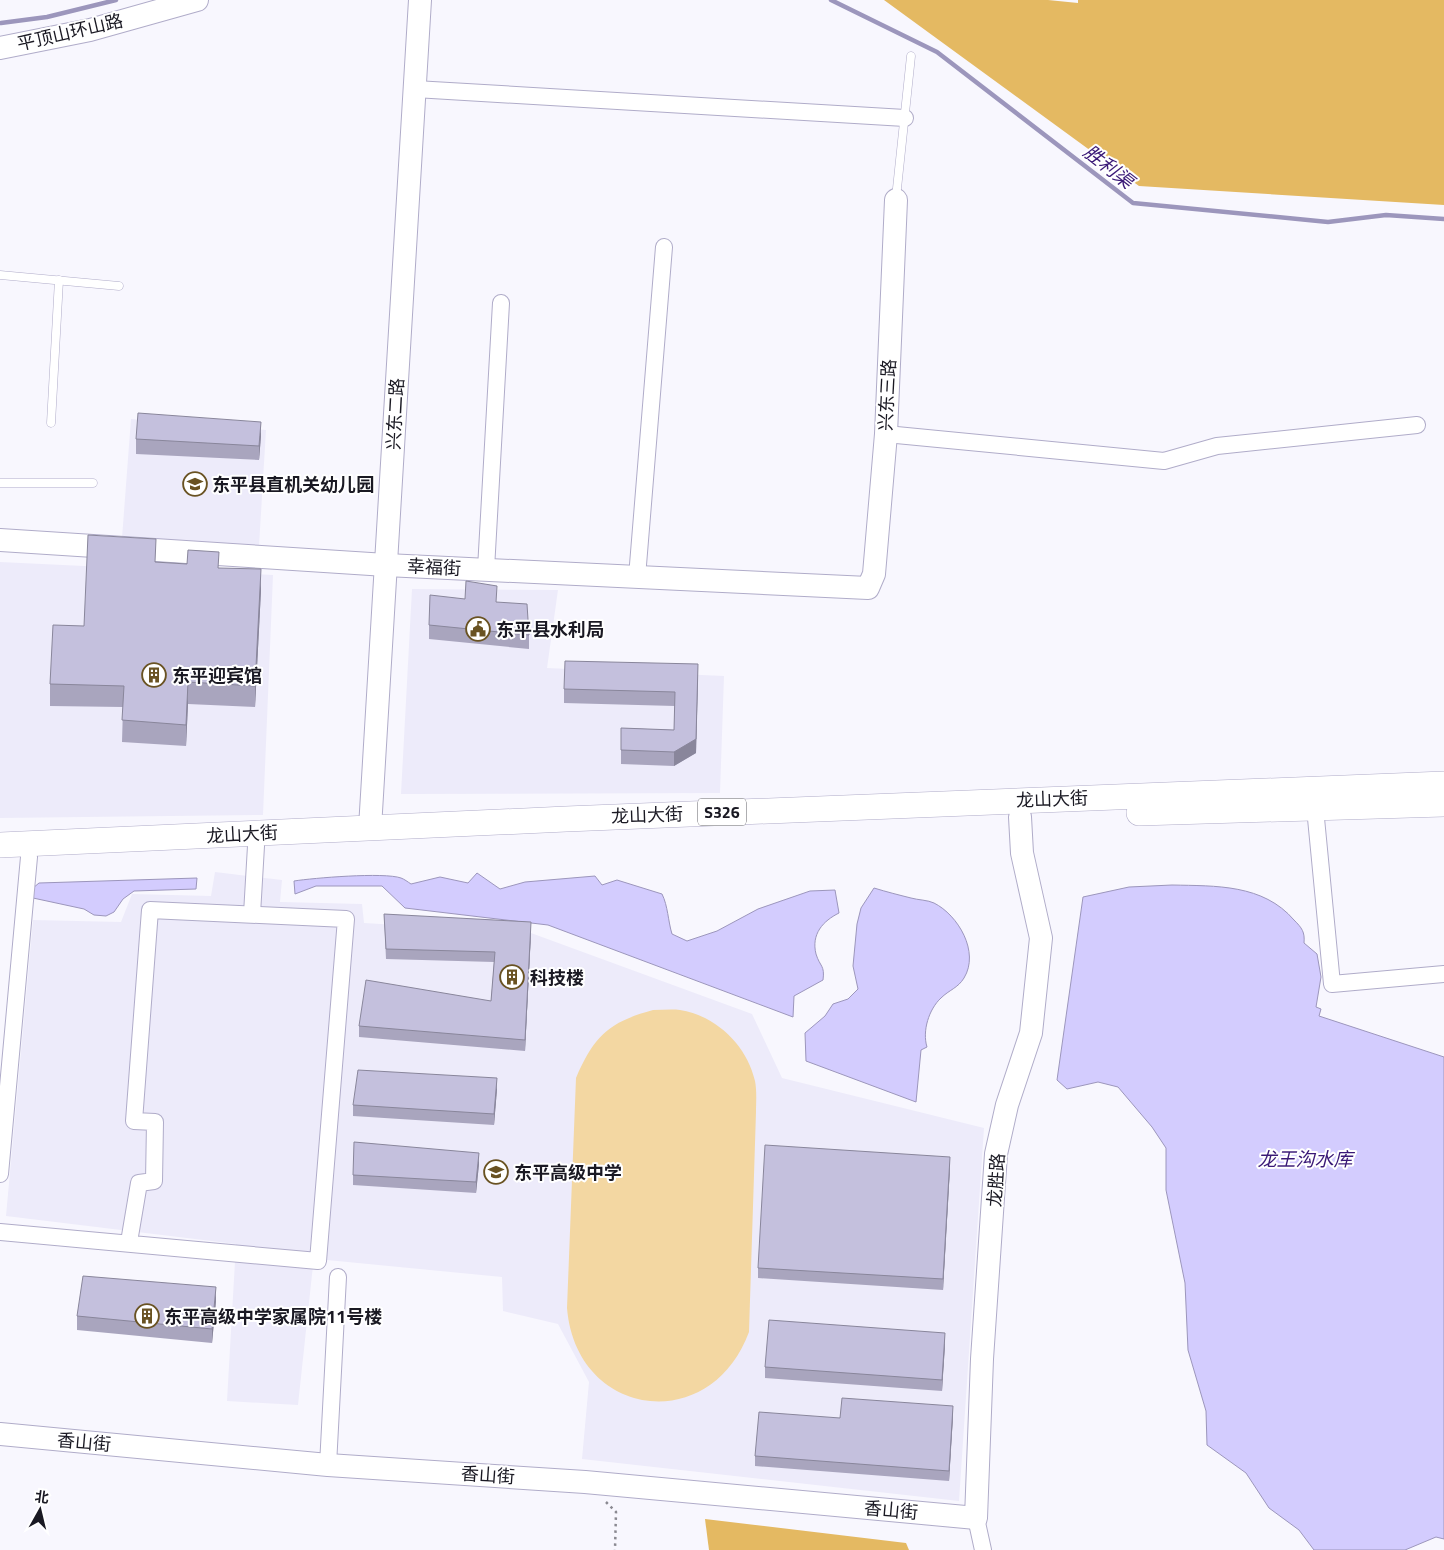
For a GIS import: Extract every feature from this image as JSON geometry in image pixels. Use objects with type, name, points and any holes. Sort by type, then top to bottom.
[{"type":"main road","name":"龙山大街","points":[[0,845],[1444,784]]},
{"type":"main road","name":"龙山大街","points":[[0,858],[566,832],[1444,804]]},
{"type":"street","name":"平顶山环山路","points":[[0,48],[90,30],[197,0]]},
{"type":"street","name":"兴东二路","points":[[370,828],[420,0]]},
{"type":"street","points":[[415,89],[905,118]]},
{"type":"street","name":"兴东三路","points":[[868,588],[874,574],[886,434],[896,200]]},
{"type":"street","points":[[637,577],[664,247]]},
{"type":"street","points":[[486,569],[501,303]]},
{"type":"street","points":[[886,434],[1164,461],[1217,446],[1417,425]]},
{"type":"street","name":"幸福街","points":[[0,540],[386,565],[868,588]]},
{"type":"street","points":[[1315,808],[1332,984],[1444,974]]},
{"type":"street","name":"龙胜路","points":[[983,1550],[976,1518],[982,1359],[996,1154],[1008,1105],[1031,1033],[1041,938],[1022,853],[1020,817]]},
{"type":"street","points":[[252,914],[256,846]]},
{"type":"street","points":[[0,1174],[29,857]]},
{"type":"street","points":[[0,1232],[129,1242],[318,1261],[346,919],[150,910],[134,1121],[155,1122],[154,1181],[139,1183],[129,1242]]},
{"type":"street","points":[[328,1465],[338,1277]]},
{"type":"street","name":"香山街","points":[[0,1434],[328,1465],[585,1482],[976,1518]]},
{"type":"lane","points":[[896,200],[911,56]]},
{"type":"lane","points":[[0,275],[119,286]]},
{"type":"lane","points":[[51,423],[59,280]]},
{"type":"lane","points":[[0,483],[93,483]]},
{"type":"path","points":[[585,1482],[616,1512],[615,1550]]},
{"type":"shaded area","points":[[884,0],[1048,0],[1078,3],[1078,0],[1444,0],[1444,205],[1139,186]]},
{"type":"shaded area","name":"东平县直机关幼儿园","points":[[131,419],[266,430],[259,546],[122,538]]},
{"type":"shaded area","points":[[0,562],[273,575],[263,815],[0,818]]},
{"type":"shaded area","points":[[412,589],[558,590],[547,668],[724,676],[720,793],[401,794]]},
{"type":"shaded area","name":"东平高级中学","points":[[215,872],[282,880],[280,902],[362,904],[364,923],[531,933],[752,1014],[782,1078],[984,1128],[959,1501],[582,1459],[589,1382],[558,1324],[503,1311],[502,1277],[327,1260],[314,1256],[298,1405],[227,1401],[236,1244],[6,1216],[33,920],[121,922],[132,894],[211,896]]},
{"type":"shaded area","points":[[653,1010],[680,1010],[694,1013],[718,1026],[738,1045],[745,1056],[756,1085],[756,1101],[749,1332],[730,1366],[705,1388],[677,1400],[647,1401],[618,1392],[594,1373],[576,1345],[567,1308],[576,1078],[589,1051],[605,1033],[625,1020]]},
{"type":"shaded area","points":[[705,1519],[906,1543],[909,1550],[709,1550]]},
{"type":"water","points":[[477,873],[500,889],[525,882],[595,876],[602,885],[617,880],[662,894],[666,903],[672,934],[687,941],[717,931],[758,909],[810,891],[835,890],[839,913],[823,924],[815,940],[816,954],[823,971],[823,980],[794,996],[793,1017],[548,925],[405,908],[382,886],[316,886],[295,894],[294,881],[348,876],[392,876],[401,878],[411,884],[440,877],[468,883]]},
{"type":"water","points":[[197,878],[196,889],[134,891],[123,899],[114,912],[106,916],[94,915],[84,909],[33,898],[33,888],[39,883]]},
{"type":"water","name":"龙王沟水库","points":[[1172,885],[1238,889],[1268,899],[1282,908],[1297,923],[1303,933],[1304,943],[1317,954],[1321,977],[1316,1007],[1321,1009],[1319,1016],[1444,1057],[1444,1539],[1436,1537],[1405,1550],[1314,1550],[1299,1530],[1269,1508],[1246,1473],[1207,1445],[1206,1411],[1188,1350],[1185,1283],[1166,1190],[1166,1148],[1152,1127],[1118,1087],[1098,1082],[1067,1089],[1057,1080],[1083,897],[1129,887]]},
{"type":"water","points":[[874,888],[934,903],[951,916],[964,935],[968,946],[968,968],[964,978],[944,995],[930,1014],[925,1034],[927,1047],[921,1050],[916,1102],[806,1061],[805,1033],[825,1016],[833,1004],[848,999],[858,989],[853,966],[857,924],[861,908]]},
{"type":"building","points":[[138,413],[261,422],[259,446],[136,439]]},
{"type":"building","name":"东平迎宾馆","points":[[88,535],[156,539],[155,562],[187,564],[188,550],[219,552],[218,568],[261,569],[255,686],[188,682],[186,725],[122,720],[124,686],[50,684],[53,625],[84,626]]},
{"type":"building","points":[[466,581],[497,586],[496,602],[527,604],[529,635],[429,625],[430,595],[465,599]]},
{"type":"building","points":[[565,661],[698,664],[696,739],[674,752],[621,750],[621,728],[674,730],[675,692],[564,689]]},
{"type":"building","name":"科技楼","points":[[384,914],[531,922],[525,1040],[359,1026],[366,980],[491,1001],[495,952],[386,949]]},
{"type":"building","points":[[358,1070],[497,1078],[494,1114],[353,1105]]},
{"type":"building","points":[[354,1142],[479,1153],[476,1182],[353,1175]]},
{"type":"building","points":[[765,1145],[950,1157],[943,1279],[758,1268]]},
{"type":"building","name":"东平高级中学家属院11号楼","points":[[83,1276],[216,1287],[212,1329],[77,1316]]},
{"type":"building","points":[[769,1320],[945,1333],[942,1380],[765,1367]]},
{"type":"building","points":[[842,1398],[953,1406],[949,1471],[755,1456],[759,1412],[840,1418]]},
{"type":"waterway","name":"胜利渠","points":[[1,23],[47,17],[116,0]]},
{"type":"waterway","name":"胜利渠","points":[[831,0],[937,52],[1133,203],[1328,222],[1386,215],[1444,219]]},
{"type":"place","name":"东平县直机关幼儿园","points":[[195,484]]},
{"type":"place","name":"东平县水利局","points":[[478,629]]},
{"type":"place","name":"东平迎宾馆","points":[[154,675]]},
{"type":"place","name":"科技楼","points":[[512,977]]},
{"type":"place","name":"东平高级中学","points":[[496,1172]]},
{"type":"place","name":"东平高级中学家属院11号楼","points":[[147,1316]]}]
